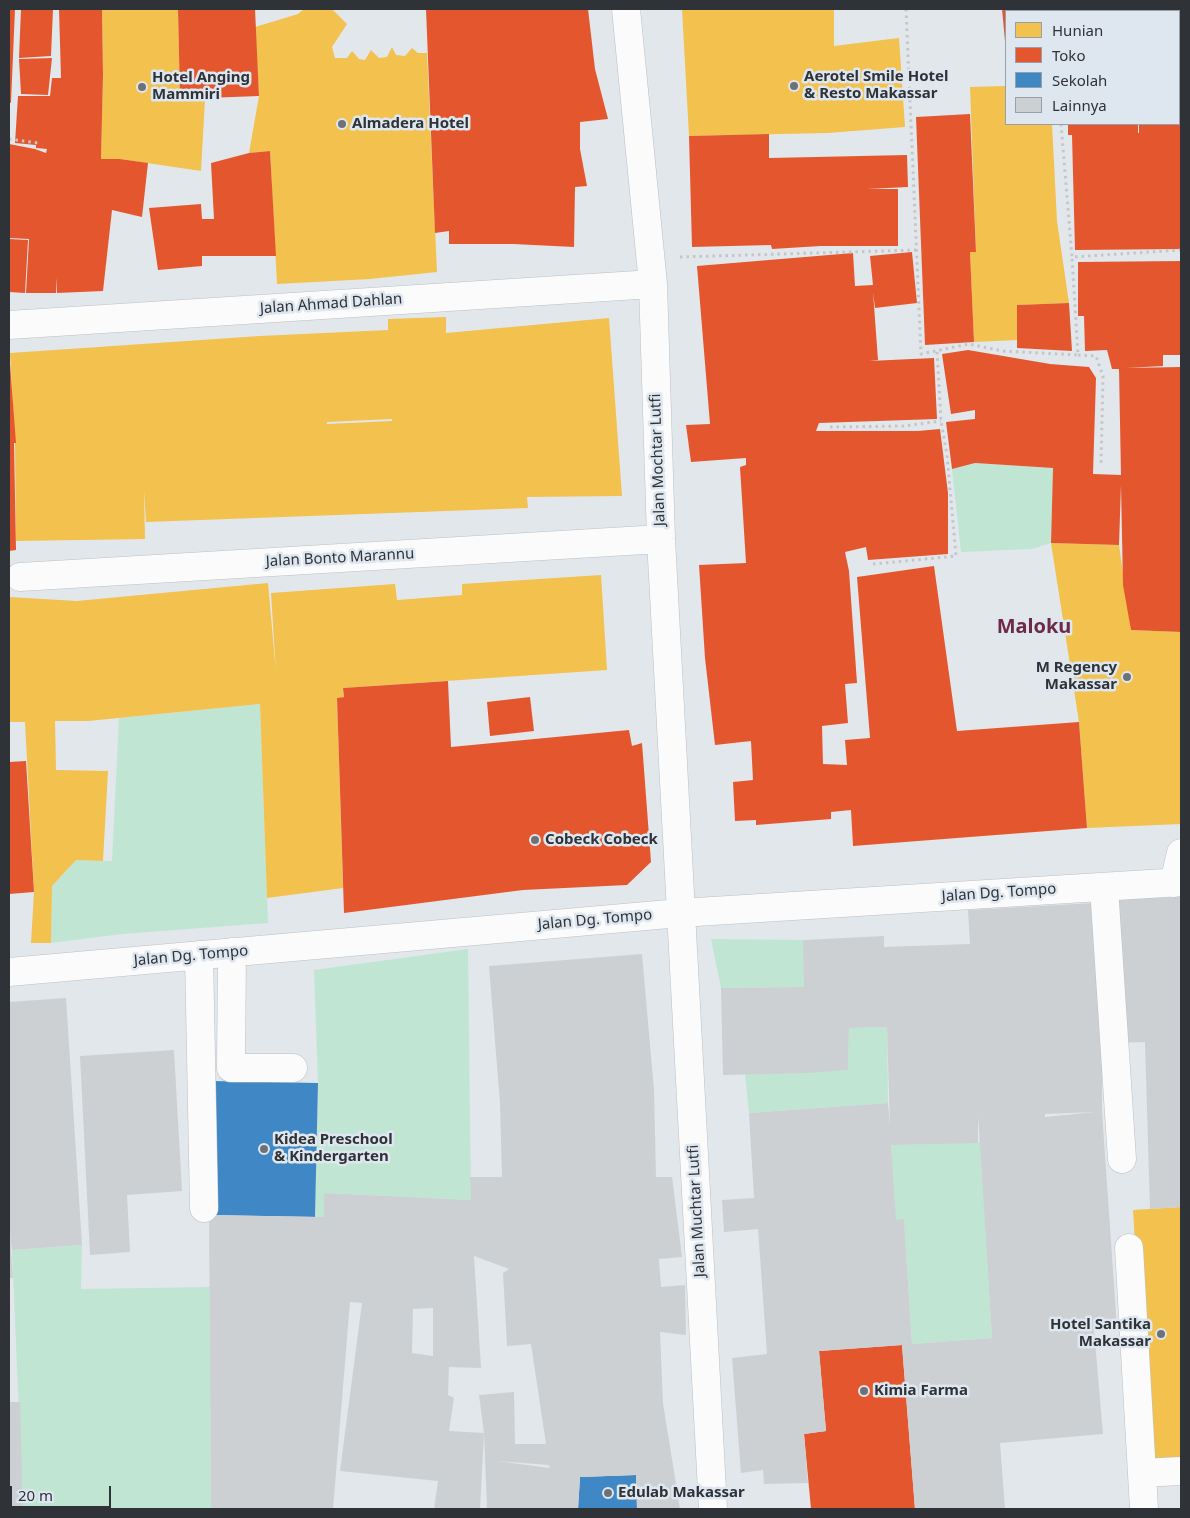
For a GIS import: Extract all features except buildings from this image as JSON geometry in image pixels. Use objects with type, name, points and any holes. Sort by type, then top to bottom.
[{"type":"street","name":"Jalan Mochtar Lutfi","points":[[626,9],[652,271],[660,539],[680,913]]},
{"type":"street","name":"Jalan Ahmad Dahlan","points":[[9,325],[652,271]]},
{"type":"street","name":"Jalan Bonto Marannu","points":[[20,577],[660,539]]},
{"type":"street","points":[[1178,882],[1181,853]]},
{"type":"street","name":"Jalan Dg. Tompo","points":[[9,972],[680,913],[1178,882]]},
{"type":"street","points":[[1104,887],[1122,1159]]},
{"type":"street","name":"Jalan Muchtar Lutfi","points":[[680,913],[713,1509]]},
{"type":"street","points":[[232,952],[231,1068],[293,1068]]},
{"type":"street","points":[[198,955],[204,1208]]},
{"type":"street","points":[[1130,1248],[1144,1509]]},
{"type":"street","points":[[1142,1473],[1181,1470]]},
{"type":"path","points":[[906,9],[921,354],[969,344],[1002,351],[1096,356],[1103,376],[1101,464]]},
{"type":"path","points":[[1061,125],[1078,355]]},
{"type":"path","points":[[9,139],[38,143]]},
{"type":"path","points":[[652,271],[917,250]]},
{"type":"path","points":[[1072,256],[1181,250]]},
{"type":"path","points":[[873,564],[956,556],[947,454],[941,421],[937,351]]},
{"type":"path","points":[[830,427],[904,426],[941,421]]},
{"type":"green space","points":[[975,463],[1053,468],[1051,543],[1032,549],[961,552],[952,469]]},
{"type":"green space","points":[[260,704],[268,923],[122,934],[51,943],[52,886],[76,860],[112,861],[119,718]]},
{"type":"green space","points":[[711,939],[803,940],[806,987],[721,988]]},
{"type":"green space","points":[[468,949],[471,1200],[324,1193],[324,1217],[315,1217],[318,1083],[314,970]]},
{"type":"green space","points":[[887,1027],[888,1103],[749,1113],[745,1074],[848,1070],[849,1028]]},
{"type":"green space","points":[[980,1142],[992,1338],[912,1344],[904,1220],[895,1220],[891,1145]]},
{"type":"green space","points":[[82,1245],[81,1289],[210,1287],[211,1509],[23,1509],[12,1250]]},
{"type":"place","name":"Aerotel Smile Hotel & Resto Makassar","points":[[794,86]]},
{"type":"place","name":"Hotel Anging Mammiri","points":[[142,87]]},
{"type":"place","name":"Almadera Hotel","points":[[342,124]]},
{"type":"place","name":"M Regency Makassar","points":[[1127,677]]},
{"type":"place","name":"Cobeck Cobeck","points":[[535,840]]},
{"type":"place","name":"Kidea Preschool & Kindergarten","points":[[264,1149]]},
{"type":"place","name":"Hotel Santika Makassar","points":[[1161,1334]]},
{"type":"place","name":"Kimia Farma","points":[[864,1391]]},
{"type":"place","name":"Edulab Makassar","points":[[608,1493]]},
{"type":"district","name":"Maloku","points":[[1034,627]]}]
